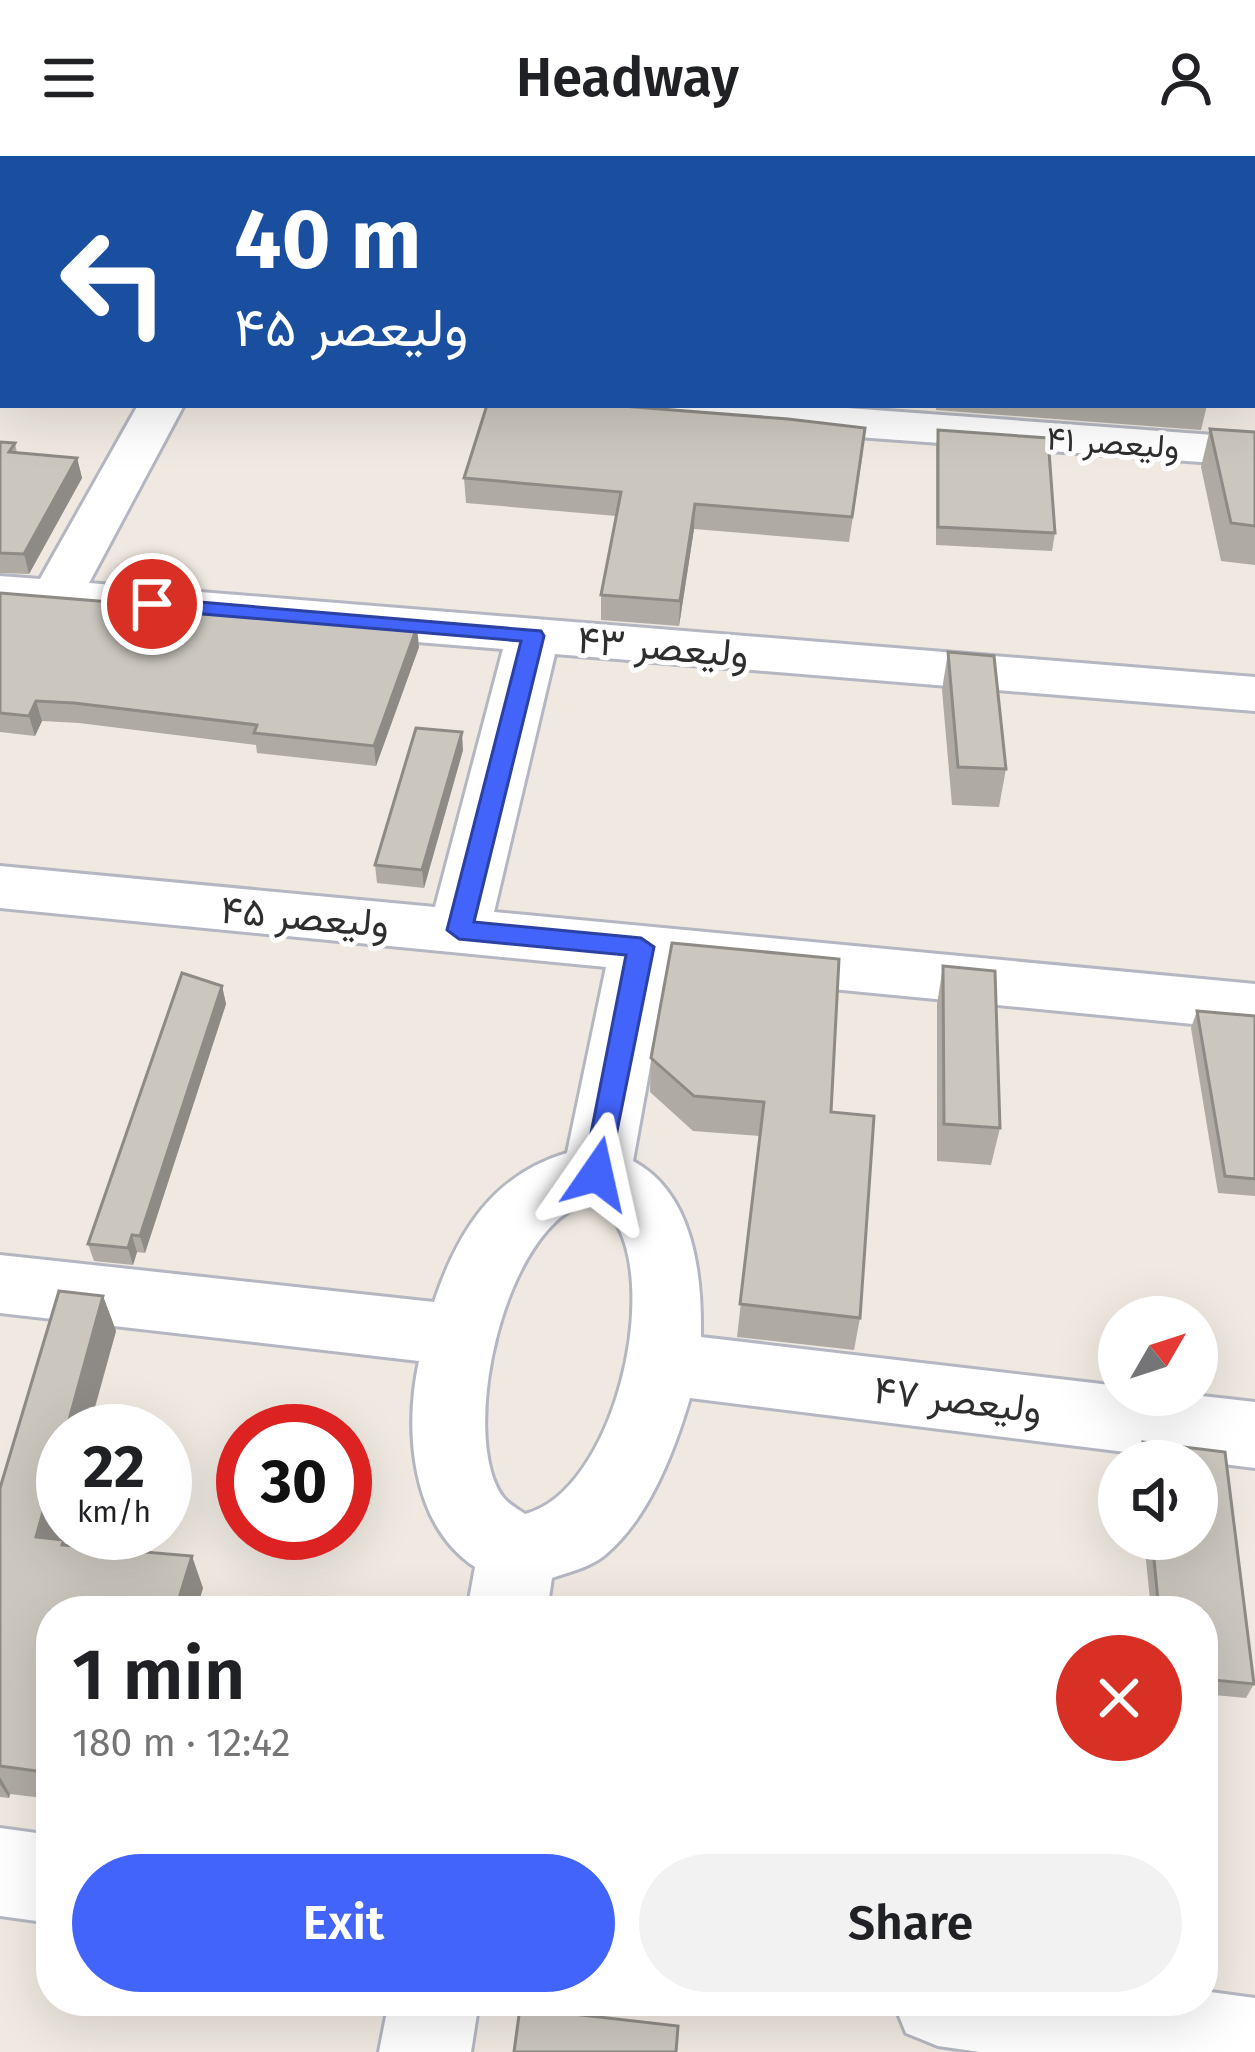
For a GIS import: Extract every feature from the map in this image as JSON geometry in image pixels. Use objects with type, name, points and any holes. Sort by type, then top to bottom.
[{"type":"street","points":[[56,597],[159,408]]},
{"type":"street","name":"ولیعصر ۴۱","points":[[653,408],[1255,452]]},
{"type":"street","name":"ولیعصر ۴۳","points":[[0,592],[1255,694]]},
{"type":"street","points":[[459,930],[533,636]]},
{"type":"street","name":"ولیعصر ۴۵","points":[[0,887],[1255,1007]]},
{"type":"street","points":[[597,1174],[641,947]]},
{"type":"street","points":[[597,1174],[638,1199],[658,1240],[665,1277],[660,1363],[634,1452],[614,1490],[574,1533],[512,1581],[472,1518],[452,1467],[448,1425],[461,1335],[490,1254],[512,1222],[547,1187],[597,1174]]},
{"type":"street","points":[[0,1284],[461,1335]]},
{"type":"street","name":"ولیعصر ۴۷","points":[[660,1363],[1255,1435]]},
{"type":"street","points":[[0,1872],[36,1877]]},
{"type":"street","points":[[424,2052],[431,2016]]},
{"type":"street","points":[[1049,2016],[1255,2044]]},
{"type":"building","points":[[486,408],[647,408],[865,428],[852,517],[695,504],[680,601],[601,595],[621,492],[464,478]]},
{"type":"building","points":[[1210,429],[1255,432],[1255,526],[1231,523]]},
{"type":"building","points":[[938,430],[1048,438],[1055,533],[938,527]]},
{"type":"building","points":[[0,442],[15,443],[9,452],[77,458],[24,554],[0,553]]},
{"type":"building","points":[[0,593],[417,627],[374,746],[254,733],[257,725],[74,703],[36,701],[29,716],[0,713]]},
{"type":"building","points":[[948,652],[994,656],[1006,769],[958,767]]},
{"type":"building","points":[[416,728],[462,732],[422,870],[375,865]]},
{"type":"building","points":[[672,943],[839,959],[831,1112],[874,1116],[860,1318],[740,1304],[764,1102],[694,1096],[651,1058]]},
{"type":"building","points":[[943,966],[995,971],[1000,1128],[944,1124]]},
{"type":"building","points":[[182,973],[222,986],[140,1236],[132,1235],[128,1248],[88,1244]]},
{"type":"building","points":[[1197,1011],[1255,1016],[1255,1179],[1225,1176]]},
{"type":"building","points":[[59,1291],[103,1296],[73,1404],[36,1404],[36,1560],[191,1560],[180,1596],[36,1596],[36,1771],[0,1766],[0,1488]]},
{"type":"building","points":[[1218,1451],[1225,1452],[1254,1684],[1218,1680],[1218,1596],[1158,1596],[1154,1560],[1218,1560]]},
{"type":"building","points":[[519,2016],[590,2016],[678,2026],[676,2052],[514,2052]]},
{"type":"route","points":[[152,604],[533,636],[459,930],[641,947],[597,1174]]}]
